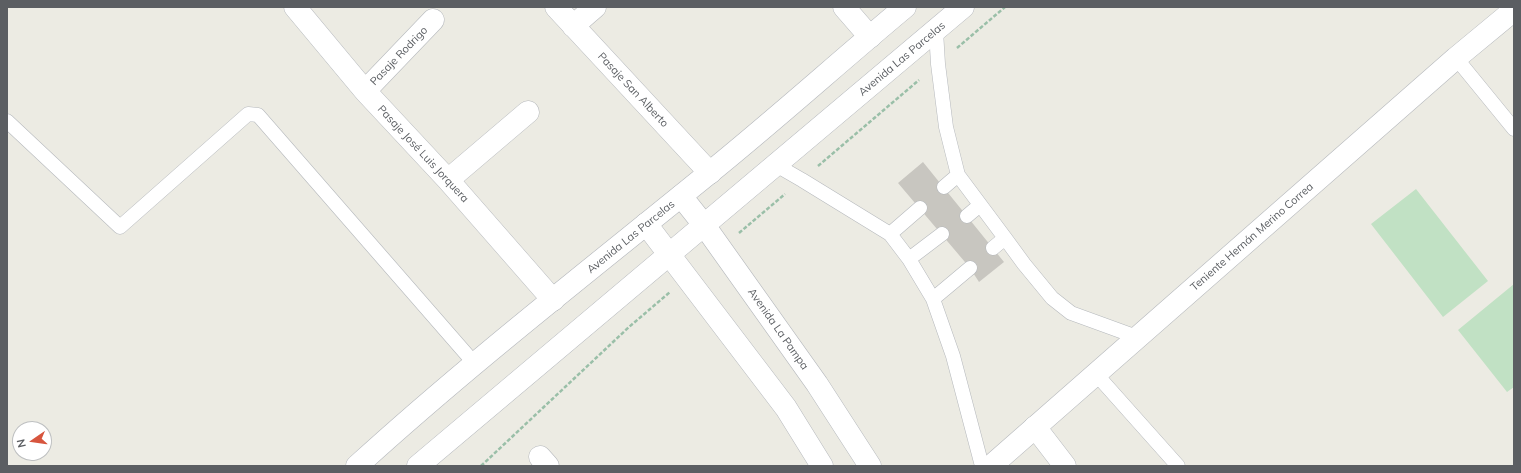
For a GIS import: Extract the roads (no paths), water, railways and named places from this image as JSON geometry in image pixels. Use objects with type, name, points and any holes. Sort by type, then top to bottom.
[{"type":"street","name":"Pasaje José Luis Jorquera","points":[[296,7],[365,91],[448,180],[553,300]]},
{"type":"street","name":"Pasaje San Alberto","points":[[556,7],[710,173]]},
{"type":"street","points":[[573,26],[595,7]]},
{"type":"street","points":[[844,7],[870,37]]},
{"type":"street","name":"Avenida Las Parcelas","points":[[357,466],[386,439],[553,300],[710,173],[905,7]]},
{"type":"street","name":"Avenida Las Parcelas","points":[[418,466],[964,7]]},
{"type":"street","name":"Teniente Hernán Merino Correa","points":[[991,466],[1456,58],[1514,10]]},
{"type":"street","name":"Pasaje Rodrigo","points":[[365,91],[433,20]]},
{"type":"street","points":[[448,180],[528,112]]},
{"type":"street","name":"Avenida La Pampa","points":[[681,196],[704,225],[817,384],[870,466]]},
{"type":"street","points":[[646,224],[786,408],[822,466]]},
{"type":"street","points":[[1035,427],[1065,466]]},
{"type":"lane","points":[[936,30],[938,64],[946,127],[958,175],[1024,264],[1052,298],[1071,313],[1138,337]]},
{"type":"lane","points":[[1456,58],[1514,129]]},
{"type":"lane","points":[[7,121],[120,227],[248,114],[258,115],[476,364]]},
{"type":"lane","points":[[776,165],[890,234],[909,258],[933,299],[953,356],[982,466]]},
{"type":"lane","points":[[944,187],[958,175]]},
{"type":"lane","points":[[967,216],[980,205]]},
{"type":"lane","points":[[890,234],[920,208]]},
{"type":"lane","points":[[909,258],[942,234]]},
{"type":"lane","points":[[993,248],[1005,238]]},
{"type":"lane","points":[[933,299],[970,268]]},
{"type":"lane","points":[[1096,374],[1178,466]]}]
